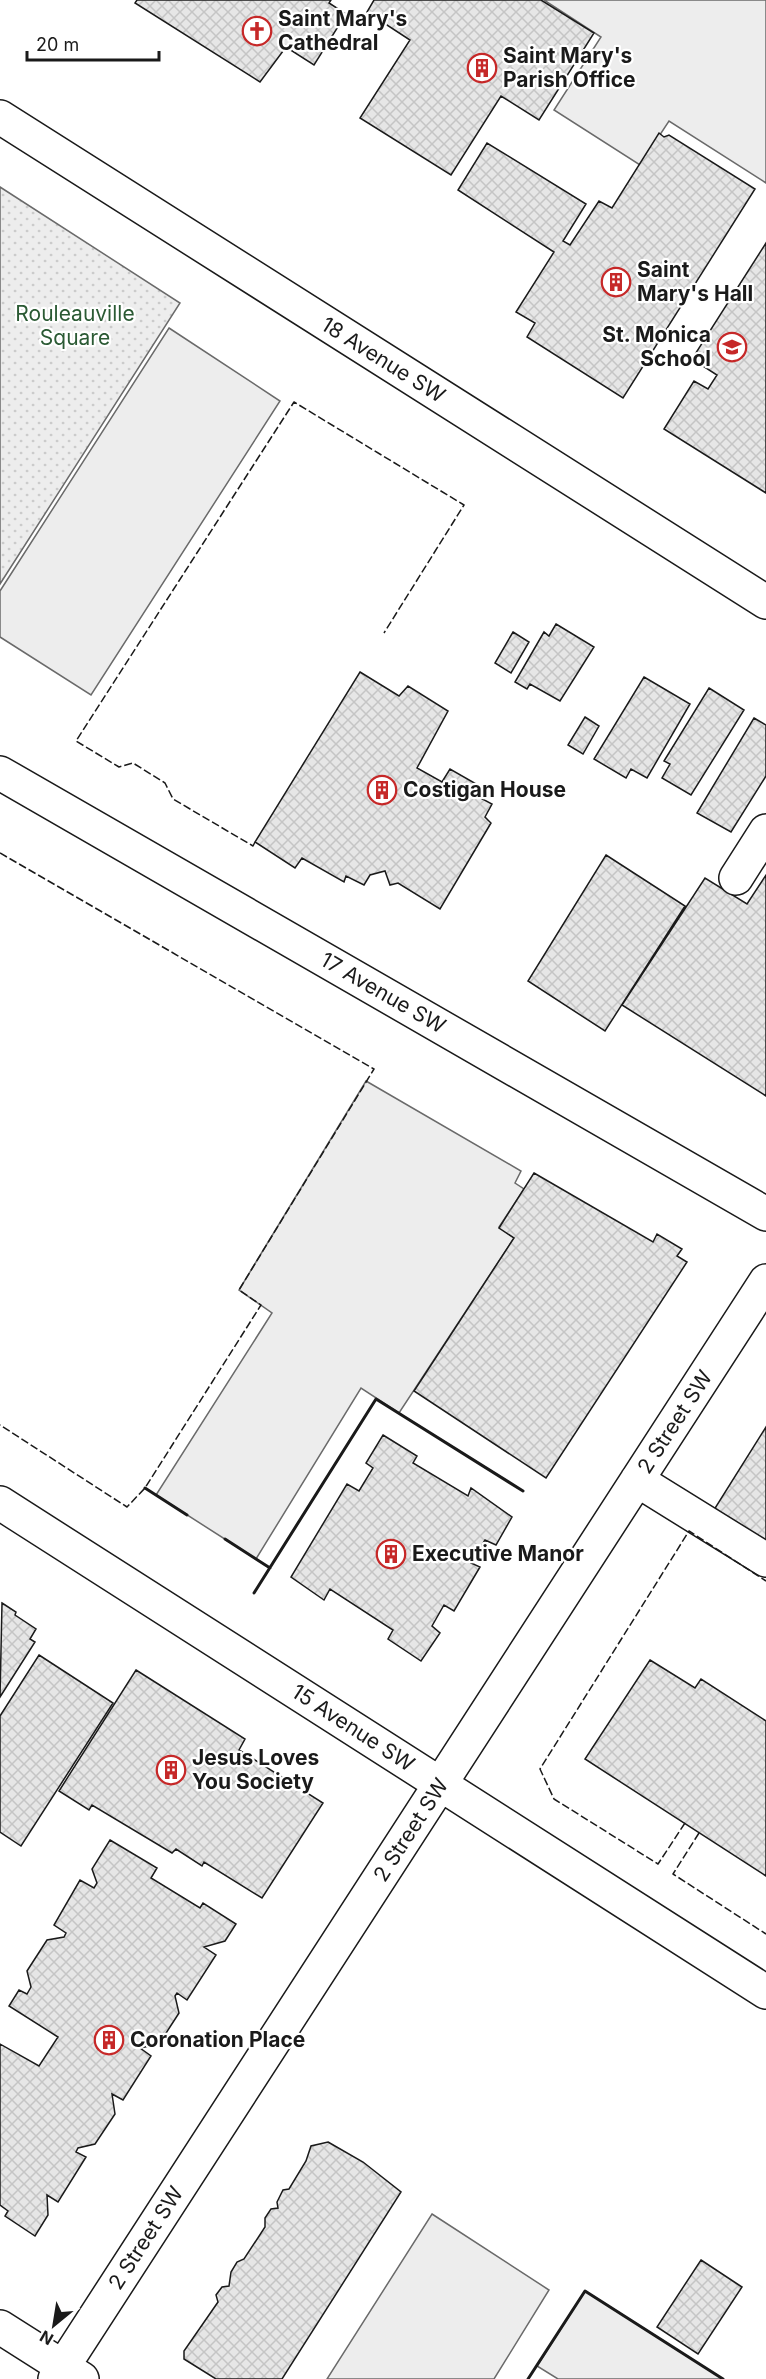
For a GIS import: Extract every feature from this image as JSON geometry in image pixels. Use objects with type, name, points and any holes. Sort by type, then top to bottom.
[{"type":"street","name":"18 Avenue SW","points":[[0,117],[766,602]]},
{"type":"street","name":"17 Avenue SW","points":[[0,773],[766,1214]]},
{"type":"street","points":[[736,878],[766,831]]},
{"type":"street","name":"2 Street SW","points":[[67,2375],[441,1785],[766,1281]]},
{"type":"street","points":[[637,1480],[766,1560]]},
{"type":"street","name":"15 Avenue SW","points":[[0,1503],[766,1992]]},
{"type":"street","points":[[0,2327],[67,2375]]},
{"type":"green space","name":"Rouleauville Square","points":[[0,187],[180,303],[0,584]]},
{"type":"shaded area","points":[[544,0],[766,0],[766,183],[669,121],[640,165],[554,110],[601,37]]},
{"type":"shaded area","points":[[169,328],[280,401],[91,695],[0,637],[0,591]]},
{"type":"shaded area","points":[[366,1081],[521,1171],[515,1183],[524,1189],[499,1227],[514,1238],[399,1413],[361,1388],[256,1559],[156,1495],[272,1313],[239,1290]]},
{"type":"shaded area","points":[[432,2214],[549,2290],[494,2379],[327,2379]]},
{"type":"shaded area","points":[[585,2291],[723,2379],[558,2379],[537,2366]]},
{"type":"building","name":"Saint Mary's Cathedral","points":[[137,0],[331,0],[329,3],[346,14],[314,65],[286,47],[260,82],[135,3]]},
{"type":"building","name":"Saint Mary's Parish Office","points":[[374,0],[541,0],[594,33],[539,120],[501,96],[451,175],[360,118],[410,40],[367,12]]},
{"type":"building","name":"Saint Mary's Hall","points":[[659,133],[664,137],[669,135],[755,189],[623,398],[527,337],[535,323],[516,312],[554,252],[458,190],[487,143],[586,204],[563,241],[570,245],[599,201],[612,208]]},
{"type":"building","name":"St. Monica School","points":[[766,243],[766,493],[664,429],[694,381],[708,389],[717,375],[692,359]]},
{"type":"building","points":[[556,624],[594,647],[560,701],[530,684],[527,689],[515,682],[544,632],[549,636]]},
{"type":"building","points":[[513,632],[529,642],[511,673],[495,663]]},
{"type":"building","name":"Costigan House","points":[[360,672],[399,696],[408,686],[448,711],[417,768],[442,782],[450,769],[478,785],[473,794],[492,804],[485,817],[491,823],[440,909],[398,883],[390,885],[385,871],[370,875],[364,885],[346,876],[344,882],[302,858],[295,868],[255,842]]},
{"type":"building","points":[[644,677],[690,704],[647,778],[631,769],[626,778],[594,759]]},
{"type":"building","points":[[709,688],[744,710],[691,795],[662,778],[670,764],[664,761]]},
{"type":"building","points":[[585,717],[599,726],[583,754],[568,745]]},
{"type":"building","points":[[754,718],[766,725],[766,776],[731,832],[697,813]]},
{"type":"building","points":[[606,855],[685,906],[605,1031],[528,981]]},
{"type":"building","points":[[766,875],[766,1096],[622,1005],[705,878],[747,904]]},
{"type":"building","points":[[534,1173],[653,1242],[657,1234],[682,1249],[677,1256],[687,1262],[546,1478],[414,1391],[514,1238],[499,1228]]},
{"type":"building","points":[[766,1427],[766,1547],[712,1513]]},
{"type":"building","name":"Executive Manor","points":[[383,1435],[417,1456],[413,1463],[468,1496],[471,1488],[512,1517],[496,1545],[485,1540],[471,1563],[480,1567],[454,1611],[444,1605],[432,1626],[440,1633],[421,1661],[388,1639],[393,1630],[330,1589],[324,1600],[291,1577],[347,1484],[359,1491],[373,1468],[366,1463]]},
{"type":"building","points":[[2,1603],[36,1629],[30,1639],[35,1642],[0,1697]]},
{"type":"building","points":[[39,1655],[113,1703],[21,1846],[0,1832],[0,1716]]},
{"type":"building","points":[[650,1660],[695,1688],[701,1679],[766,1721],[766,1876],[585,1759]]},
{"type":"building","name":"Jesus Loves You Society","points":[[136,1670],[245,1739],[239,1750],[323,1803],[262,1898],[204,1862],[202,1866],[176,1849],[172,1853],[92,1805],[89,1810],[59,1791]]},
{"type":"building","name":"Coronation Place","points":[[110,1840],[157,1868],[151,1878],[200,1908],[203,1903],[236,1924],[225,1941],[204,1947],[216,1955],[187,2000],[177,1993],[175,1996],[179,2013],[159,2044],[140,2048],[151,2056],[123,2100],[112,2094],[115,2114],[95,2144],[78,2148],[76,2152],[86,2157],[58,2202],[47,2195],[48,2215],[35,2236],[5,2216],[8,2211],[0,2205],[0,2044],[39,2066],[58,2037],[9,2006],[19,1990],[27,1994],[31,1987],[27,1971],[47,1940],[64,1937],[66,1933],[54,1925],[80,1880],[94,1888],[97,1883],[92,1869]]},
{"type":"building","points":[[328,2142],[363,2162],[401,2192],[282,2379],[216,2379],[184,2359],[184,2351],[218,2302],[216,2295],[222,2287],[229,2286],[231,2272],[237,2262],[244,2259],[265,2227],[265,2218],[271,2209],[278,2208],[277,2202],[283,2190],[289,2189],[306,2161],[311,2146]]},
{"type":"building","points":[[701,2260],[742,2287],[698,2354],[657,2327]]},
{"type":"fence","points":[[255,842],[253,846],[173,799],[165,783],[133,763],[119,767],[76,741],[294,402],[464,505],[384,633]]},
{"type":"fence","points":[[0,853],[374,1069],[239,1290],[261,1305],[145,1488],[127,1507],[0,1425]]},
{"type":"fence","points":[[685,1823],[658,1864],[554,1799],[540,1769],[689,1531],[766,1581]]},
{"type":"fence","points":[[699,1833],[673,1874],[766,1934]]},
{"type":"wall","points":[[254,1593],[376,1399],[523,1491]]},
{"type":"wall","points":[[145,1488],[187,1515]]},
{"type":"wall","points":[[225,1539],[270,1568]]},
{"type":"wall","points":[[528,2379],[585,2291],[723,2379]]},
{"type":"place","name":"Saint Mary's Cathedral","points":[[257,31]]},
{"type":"place","name":"Saint Mary's Parish Office","points":[[482,68]]},
{"type":"place","name":"Saint Mary's Hall","points":[[616,282]]},
{"type":"place","name":"St. Monica School","points":[[732,347]]},
{"type":"place","name":"Costigan House","points":[[382,790]]},
{"type":"place","name":"Executive Manor","points":[[391,1554]]},
{"type":"place","name":"Jesus Loves You Society","points":[[171,1770]]},
{"type":"place","name":"Coronation Place","points":[[109,2040]]}]
